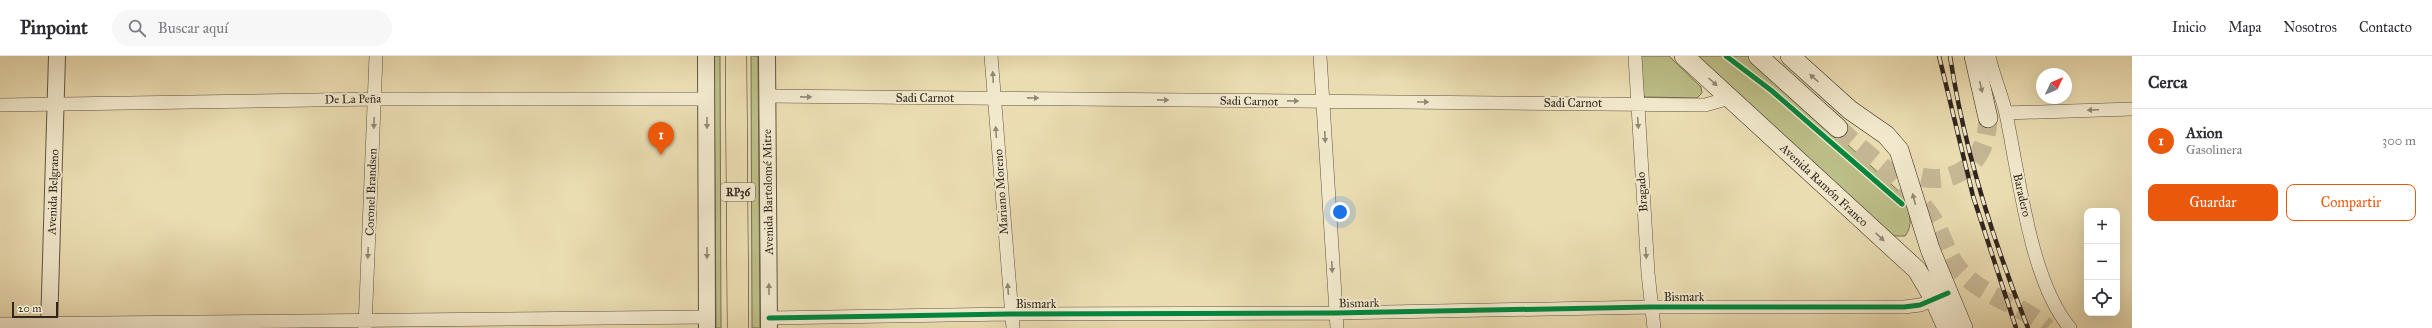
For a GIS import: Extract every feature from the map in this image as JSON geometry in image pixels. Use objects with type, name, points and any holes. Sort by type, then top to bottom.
[{"type":"main road","name":"RP36","points":[[736,56],[738,328]]},
{"type":"main road","name":"Avenida Ramón Franco","points":[[1684,56],[1917,270],[1941,296],[1963,328]]},
{"type":"main road","points":[[1758,56],[1839,124],[1770,56]]},
{"type":"main road","name":"Avenida Ramón Franco","points":[[1790,56],[1850,110],[1879,129],[1893,142],[1904,163],[1941,296],[1947,328]]},
{"type":"main road","points":[[1974,56],[1997,116]]},
{"type":"street","name":"Avenida Belgrano","points":[[49,325],[57,56]]},
{"type":"street","name":"Coronel Brandsen","points":[[365,323],[376,56]]},
{"type":"street","points":[[0,324],[707,322],[706,56]]},
{"type":"street","name":"Avenida Bartolomé Mitre","points":[[767,56],[769,323]]},
{"type":"street","name":"Mariano Moreno","points":[[992,56],[1010,314],[1013,328]]},
{"type":"street","points":[[1320,56],[1337,328]]},
{"type":"street","name":"Bragado","points":[[1634,56],[1636,104],[1651,306],[1654,328]]},
{"type":"street","name":"Baradero","points":[[1989,56],[1997,116],[2017,173],[2040,266],[2054,305],[2070,328]]},
{"type":"street","name":"Sadi Carnot","points":[[767,96],[1706,105],[1730,98]]},
{"type":"street","name":"De La Peña","points":[[0,105],[375,98],[707,99]]},
{"type":"street","points":[[1997,116],[2132,109]]},
{"type":"street","name":"Bismark","points":[[769,323],[1010,314],[1335,313],[1651,306],[1904,307],[1941,296]]},
{"type":"green space","points":[[714,56],[720,56],[721,328],[716,328]]},
{"type":"green space","points":[[751,56],[758,56],[760,328],[752,328]]},
{"type":"green space","points":[[1641,56],[1669,56],[1701,87],[1702,93],[1697,98],[1645,97],[1642,93]]},
{"type":"green space","points":[[1695,56],[1750,56],[1903,195],[1910,216],[1910,226],[1905,236],[1895,236],[1887,232]]},
{"type":"tunnel","points":[[1895,166],[1912,174],[1928,178],[1944,178],[1958,174],[1970,165],[1979,153],[1986,137],[1988,118]]},
{"type":"tunnel","points":[[1838,128],[1896,178],[1927,211],[1932,218],[1951,258],[1961,272],[1981,288],[2026,313],[2047,328]]},
{"type":"railway","points":[[1939,56],[1973,196],[2016,328]]},
{"type":"railway","points":[[1950,56],[1963,126],[1981,194],[2003,262],[2028,328]]},
{"type":"cycle path","points":[[1726,56],[1772,91],[1902,204]]},
{"type":"cycle path","points":[[769,318],[1010,314],[1335,313],[1651,307],[1904,307],[1920,305],[1948,293]]},
{"type":"place","name":"Axion","points":[[661,155]]}]
